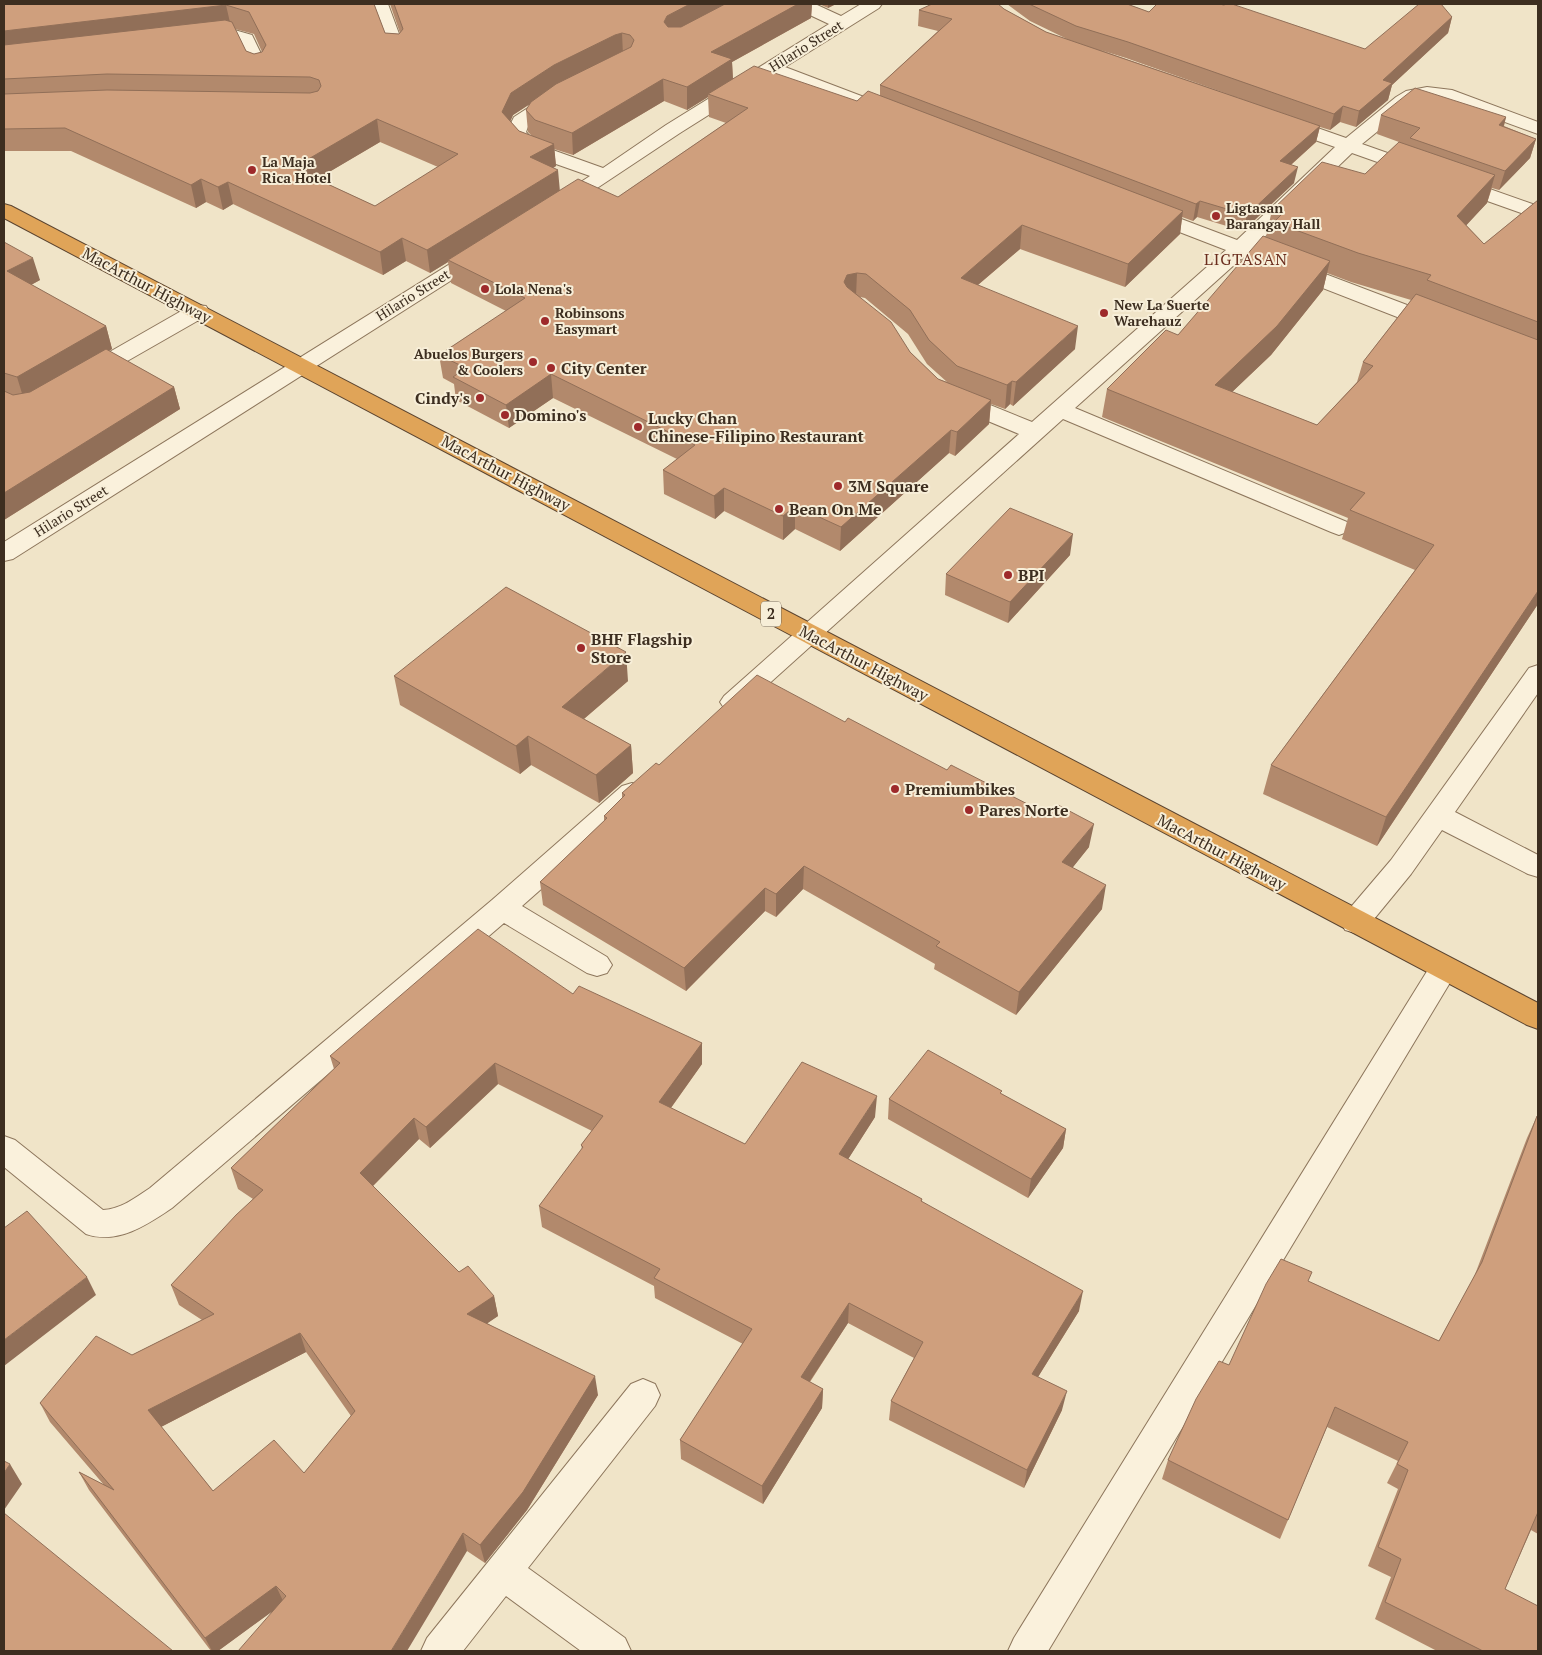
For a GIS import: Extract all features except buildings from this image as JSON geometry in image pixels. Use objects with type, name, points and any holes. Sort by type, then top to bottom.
[{"type":"highway","name":"MacArthur Highway","points":[[4,210],[1538,1017]]},
{"type":"street","points":[[379,4],[396,50]]},
{"type":"street","points":[[800,4],[842,23]]},
{"type":"street","name":"Hilario Street","points":[[546,212],[605,176],[673,129],[873,4]]},
{"type":"street","points":[[181,40],[231,34],[246,39],[259,68]]},
{"type":"street","points":[[771,68],[900,117]]},
{"type":"street","points":[[572,89],[521,121],[516,133],[529,148],[605,176]]},
{"type":"street","points":[[714,719],[1240,249],[1349,146],[1403,101],[1414,95],[1427,93],[1444,94],[1538,128]]},
{"type":"street","points":[[1266,116],[1531,210]]},
{"type":"street","points":[[1129,206],[1454,331]]},
{"type":"street","name":"Hilario Street","points":[[4,553],[495,244]]},
{"type":"street","points":[[71,384],[198,312]]},
{"type":"street","points":[[939,389],[946,396],[1035,432]]},
{"type":"street","points":[[1060,410],[1339,527]]},
{"type":"street","points":[[1355,922],[1401,867],[1538,674]]},
{"type":"street","points":[[4,1149],[97,1224],[115,1224],[132,1217],[161,1198],[502,908],[648,778]]},
{"type":"street","points":[[1438,815],[1538,867]]},
{"type":"street","points":[[502,908],[596,965]]},
{"type":"street","points":[[1028,1651],[1444,968]]},
{"type":"street","points":[[440,1651],[643,1395]]},
{"type":"street","points":[[502,1571],[612,1651]]},
{"type":"place","name":"La Maja Rica Hotel","points":[[252,170]]},
{"type":"place","name":"Ligtasan Barangay Hall","points":[[1216,216]]},
{"type":"place","name":"Lola Nena's","points":[[485,289]]},
{"type":"place","name":"New La Suerte Warehauz","points":[[1104,313]]},
{"type":"place","name":"Robinsons Easymart","points":[[545,321]]},
{"type":"place","name":"Abuelos Burgers & Coolers","points":[[533,362]]},
{"type":"place","name":"City Center","points":[[551,368]]},
{"type":"place","name":"Cindy's","points":[[480,398]]},
{"type":"place","name":"Domino's","points":[[505,415]]},
{"type":"place","name":"Lucky Chan Chinese-Filipino Restaurant","points":[[638,427]]},
{"type":"place","name":"3M Square","points":[[838,486]]},
{"type":"place","name":"Bean On Me","points":[[779,509]]},
{"type":"place","name":"BPI","points":[[1008,575]]},
{"type":"place","name":"BHF Flagship Store","points":[[581,648]]},
{"type":"place","name":"Premiumbikes","points":[[895,789]]},
{"type":"place","name":"Pares Norte","points":[[969,810]]},
{"type":"district","name":"LIGTASAN","points":[[1246,259]]}]
